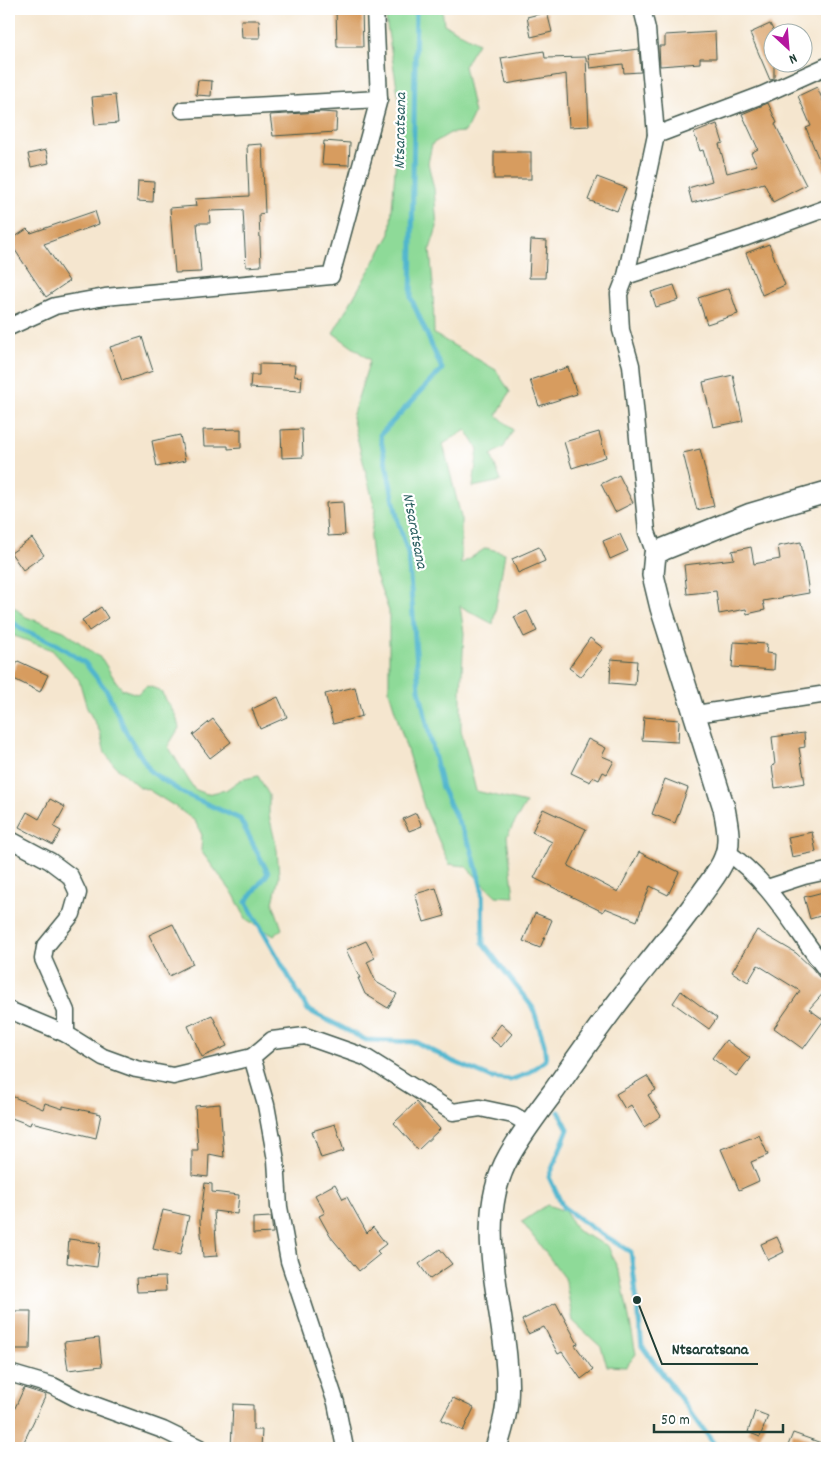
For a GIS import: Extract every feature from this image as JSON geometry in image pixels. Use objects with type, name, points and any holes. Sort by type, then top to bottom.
[{"type":"street","points":[[9,327],[55,306],[105,297],[331,276],[378,99],[375,9]]},
{"type":"street","points":[[496,1448],[505,1420],[508,1400],[506,1346],[495,1286],[492,1238],[493,1203],[508,1157],[602,1024],[674,933],[716,874],[727,852],[728,829],[724,808],[653,575],[655,554],[647,532],[631,365],[621,330],[619,294],[626,276],[656,135],[648,38],[642,9]]},
{"type":"street","points":[[656,135],[762,95],[827,66]]},
{"type":"street","points":[[183,110],[378,99]]},
{"type":"street","points":[[626,276],[744,238],[827,208]]},
{"type":"street","points":[[655,554],[751,514],[827,492]]},
{"type":"street","points":[[696,714],[827,694]]},
{"type":"street","points":[[9,839],[50,861],[70,876],[78,893],[72,914],[45,947],[43,959],[66,1011],[66,1034]]},
{"type":"street","points":[[727,852],[741,862],[767,888],[827,971]]},
{"type":"street","points":[[767,888],[827,871]]},
{"type":"street","points":[[9,1010],[66,1034],[103,1057],[136,1069],[173,1076],[252,1057],[272,1040],[304,1036],[365,1057],[453,1112],[480,1108],[514,1115],[530,1124]]},
{"type":"street","points":[[252,1057],[266,1106],[276,1160],[280,1207],[289,1261],[336,1403],[345,1448]]},
{"type":"street","points":[[9,1373],[52,1386],[78,1399],[162,1430],[200,1448]]},
{"type":"green space","points":[[387,9],[442,9],[444,24],[478,43],[464,66],[474,113],[465,132],[450,133],[432,144],[428,163],[434,189],[437,227],[430,249],[434,334],[496,370],[510,392],[497,415],[513,430],[504,447],[491,455],[501,481],[473,487],[478,449],[466,430],[443,444],[461,517],[461,564],[486,548],[505,553],[493,624],[460,606],[464,633],[461,730],[476,791],[526,803],[507,836],[514,897],[496,896],[465,866],[449,864],[425,809],[389,691],[389,611],[373,567],[370,539],[375,509],[352,417],[370,360],[333,333],[390,234],[400,106],[386,20]]},
{"type":"green space","points":[[9,603],[26,617],[64,631],[102,659],[122,689],[137,694],[147,686],[160,690],[176,716],[179,728],[168,746],[194,789],[207,794],[226,790],[240,780],[258,776],[269,795],[269,815],[277,850],[279,876],[273,903],[282,929],[274,936],[246,919],[234,895],[201,851],[202,835],[195,821],[147,789],[139,787],[115,766],[105,753],[100,732],[87,708],[79,680],[52,650],[9,634]]},
{"type":"green space","points":[[547,1205],[565,1211],[577,1231],[608,1246],[621,1277],[636,1354],[626,1367],[607,1366],[601,1347],[573,1321],[565,1278],[522,1222]]},
{"type":"building","points":[[336,9],[362,9],[363,47],[337,47]]},
{"type":"building","points":[[547,12],[552,32],[531,37],[527,17]]},
{"type":"building","points":[[241,20],[259,20],[260,38],[242,38]]},
{"type":"building","points":[[764,27],[764,66],[750,33]]},
{"type":"building","points":[[715,32],[716,58],[700,58],[700,63],[660,66],[659,46],[665,46],[665,35]]},
{"type":"building","points":[[639,49],[641,72],[624,73],[623,64],[590,68],[588,55]]},
{"type":"building","points":[[544,51],[545,58],[586,57],[589,126],[569,127],[566,74],[506,84],[501,58]]},
{"type":"building","points":[[767,72],[774,72],[774,79],[770,80]]},
{"type":"building","points":[[198,80],[212,81],[211,96],[196,95]]},
{"type":"building","points":[[817,87],[827,110],[827,179],[806,128],[811,126],[798,96]]},
{"type":"building","points":[[115,95],[118,123],[95,125],[92,97]]},
{"type":"building","points":[[768,103],[777,123],[775,124],[806,185],[773,202],[764,183],[692,203],[688,188],[712,181],[703,150],[700,151],[694,133],[717,124],[723,143],[719,144],[727,173],[757,165],[751,153],[758,149],[742,114]]},
{"type":"building","points":[[337,113],[336,132],[273,136],[270,115]]},
{"type":"building","points":[[324,141],[350,143],[349,165],[322,164]]},
{"type":"building","points":[[262,144],[265,213],[259,214],[261,266],[246,267],[243,210],[209,211],[210,223],[197,223],[201,272],[175,273],[170,208],[196,206],[195,199],[249,196],[247,145]]},
{"type":"building","points":[[46,150],[49,163],[31,167],[28,154]]},
{"type":"building","points":[[494,152],[531,152],[531,179],[494,179]]},
{"type":"building","points":[[597,177],[626,188],[617,211],[588,200]]},
{"type":"building","points":[[138,181],[154,182],[153,202],[137,201]]},
{"type":"building","points":[[95,211],[99,224],[44,244],[69,281],[46,297],[9,241],[27,229],[31,233]]},
{"type":"building","points":[[531,240],[547,241],[545,278],[529,278]]},
{"type":"building","points":[[769,244],[785,285],[762,295],[746,253]]},
{"type":"building","points":[[674,285],[679,300],[656,307],[651,292]]},
{"type":"building","points":[[729,288],[738,314],[707,324],[698,298]]},
{"type":"building","points":[[142,337],[153,371],[122,381],[110,347]]},
{"type":"building","points":[[259,364],[295,365],[294,376],[302,377],[301,391],[250,388],[251,375],[259,375]]},
{"type":"building","points":[[568,367],[577,394],[539,406],[530,380]]},
{"type":"building","points":[[733,375],[743,421],[713,427],[703,382]]},
{"type":"building","points":[[241,429],[241,448],[228,449],[228,446],[204,446],[203,430]]},
{"type":"building","points":[[302,429],[303,457],[282,458],[281,430]]},
{"type":"building","points":[[599,432],[606,457],[572,468],[564,442]]},
{"type":"building","points":[[180,435],[185,461],[157,467],[152,441]]},
{"type":"building","points":[[700,449],[714,506],[697,510],[683,453]]},
{"type":"building","points":[[619,475],[633,503],[615,512],[601,484]]},
{"type":"building","points":[[343,502],[345,535],[328,536],[326,503]]},
{"type":"building","points":[[620,534],[628,551],[610,559],[603,541]]},
{"type":"building","points":[[32,538],[44,555],[23,570],[11,553]]},
{"type":"building","points":[[801,542],[809,593],[763,601],[765,610],[747,614],[746,609],[719,614],[716,591],[687,594],[684,565],[734,559],[732,551],[751,547],[754,564],[780,559],[778,546]]},
{"type":"building","points":[[539,547],[545,561],[518,573],[512,559]]},
{"type":"building","points":[[101,607],[108,618],[89,631],[82,620]]},
{"type":"building","points":[[527,611],[537,631],[524,637],[514,617]]},
{"type":"building","points":[[590,638],[603,648],[581,677],[569,668]]},
{"type":"building","points":[[734,642],[767,644],[766,653],[775,654],[774,670],[732,667]]},
{"type":"building","points":[[611,659],[637,661],[635,685],[610,683]]},
{"type":"building","points":[[18,661],[48,675],[40,692],[10,677]]},
{"type":"building","points":[[355,687],[362,716],[333,724],[325,694]]},
{"type":"building","points":[[278,697],[287,717],[260,729],[252,709]]},
{"type":"building","points":[[644,717],[679,720],[678,742],[642,740]]},
{"type":"building","points":[[213,719],[231,742],[210,758],[193,735]]},
{"type":"building","points":[[804,733],[805,747],[799,748],[805,783],[775,788],[772,766],[775,765],[772,737]]},
{"type":"building","points":[[588,739],[606,748],[602,756],[614,761],[607,774],[603,772],[599,780],[593,777],[590,782],[571,773]]},
{"type":"building","points":[[665,779],[688,788],[675,823],[652,814]]},
{"type":"building","points":[[50,799],[65,807],[54,827],[61,831],[53,845],[19,827],[27,812],[39,819]]},
{"type":"building","points":[[543,809],[586,829],[568,866],[618,892],[639,852],[679,872],[668,895],[650,886],[637,921],[605,908],[603,912],[534,878],[552,842],[532,832]]},
{"type":"building","points":[[416,813],[422,826],[409,831],[403,819]]},
{"type":"building","points":[[812,832],[816,852],[792,857],[788,837]]},
{"type":"building","points":[[436,888],[445,916],[424,922],[415,894]]},
{"type":"building","points":[[827,891],[827,914],[810,919],[804,897]]},
{"type":"building","points":[[535,913],[552,920],[540,948],[523,941]]},
{"type":"building","points":[[173,924],[193,964],[169,976],[149,935]]},
{"type":"building","points":[[757,930],[796,953],[819,977],[827,982],[827,989],[809,1009],[824,1020],[803,1049],[774,1028],[800,991],[758,965],[748,982],[732,972]]},
{"type":"building","points":[[366,941],[375,958],[367,962],[376,982],[397,994],[388,1008],[365,994],[358,978],[360,978],[346,950]]},
{"type":"building","points":[[681,991],[717,1018],[709,1029],[673,1003]]},
{"type":"building","points":[[212,1015],[227,1046],[202,1057],[188,1026]]},
{"type":"building","points":[[501,1024],[512,1034],[501,1047],[490,1038]]},
{"type":"building","points":[[726,1040],[750,1058],[736,1076],[712,1058]]},
{"type":"building","points":[[647,1076],[656,1090],[648,1095],[661,1116],[644,1127],[631,1105],[625,1109],[616,1094]]},
{"type":"building","points":[[9,1095],[43,1109],[45,1103],[63,1109],[63,1106],[101,1114],[96,1138],[31,1122],[30,1125],[9,1117]]},
{"type":"building","points":[[416,1102],[440,1129],[418,1150],[394,1123]]},
{"type":"building","points":[[220,1104],[224,1157],[209,1154],[208,1177],[192,1175],[192,1150],[198,1150],[195,1106]]},
{"type":"building","points":[[335,1124],[344,1151],[321,1158],[312,1131]]},
{"type":"building","points":[[759,1135],[768,1155],[751,1162],[759,1181],[739,1190],[721,1149]]},
{"type":"building","points":[[205,1183],[212,1184],[212,1192],[239,1195],[237,1214],[214,1211],[217,1256],[203,1257],[200,1221]]},
{"type":"building","points":[[335,1184],[343,1199],[347,1197],[367,1233],[373,1227],[386,1244],[377,1251],[380,1254],[359,1271],[330,1236],[319,1216],[325,1213],[315,1195]]},
{"type":"building","points":[[163,1210],[189,1216],[180,1255],[153,1249]]},
{"type":"building","points":[[271,1217],[273,1233],[253,1234],[253,1218]]},
{"type":"building","points":[[777,1237],[784,1252],[768,1260],[761,1244]]},
{"type":"building","points":[[69,1239],[100,1243],[97,1267],[67,1263]]},
{"type":"building","points":[[440,1249],[452,1264],[430,1279],[419,1264]]},
{"type":"building","points":[[165,1277],[166,1291],[137,1292],[136,1278]]},
{"type":"building","points":[[556,1303],[578,1344],[575,1345],[593,1370],[581,1379],[562,1352],[558,1354],[544,1327],[528,1334],[522,1320]]},
{"type":"building","points":[[9,1311],[31,1311],[30,1349],[9,1349]]},
{"type":"building","points":[[99,1338],[102,1366],[68,1370],[64,1342]]},
{"type":"building","points":[[24,1388],[46,1395],[21,1448],[9,1448],[9,1421]]},
{"type":"building","points":[[453,1398],[474,1408],[463,1431],[441,1420]]},
{"type":"building","points":[[233,1404],[253,1405],[253,1430],[262,1430],[261,1448],[231,1448]]},
{"type":"building","points":[[755,1411],[768,1416],[760,1437],[748,1432]]},
{"type":"building","points":[[793,1433],[827,1445],[827,1448],[787,1448]]},
{"type":"waterway","name":"Ntsaratsana","points":[[9,619],[21,629],[58,645],[85,663],[107,691],[127,734],[151,772],[183,793],[240,819],[268,873],[246,902],[308,1010],[366,1040],[416,1042],[452,1061],[492,1078],[510,1080],[527,1074],[546,1060],[544,1043],[533,1008],[483,943],[482,889],[471,848],[442,788],[419,689],[408,553],[398,521],[380,435],[442,369],[411,298],[416,9]]},
{"type":"waterway","name":"Ntsaratsana","points":[[559,1112],[568,1129],[549,1177],[563,1207],[592,1228],[631,1252],[642,1346],[717,1448]]},
{"type":"place","name":"Ntsaratsana","points":[[637,1300]]}]
